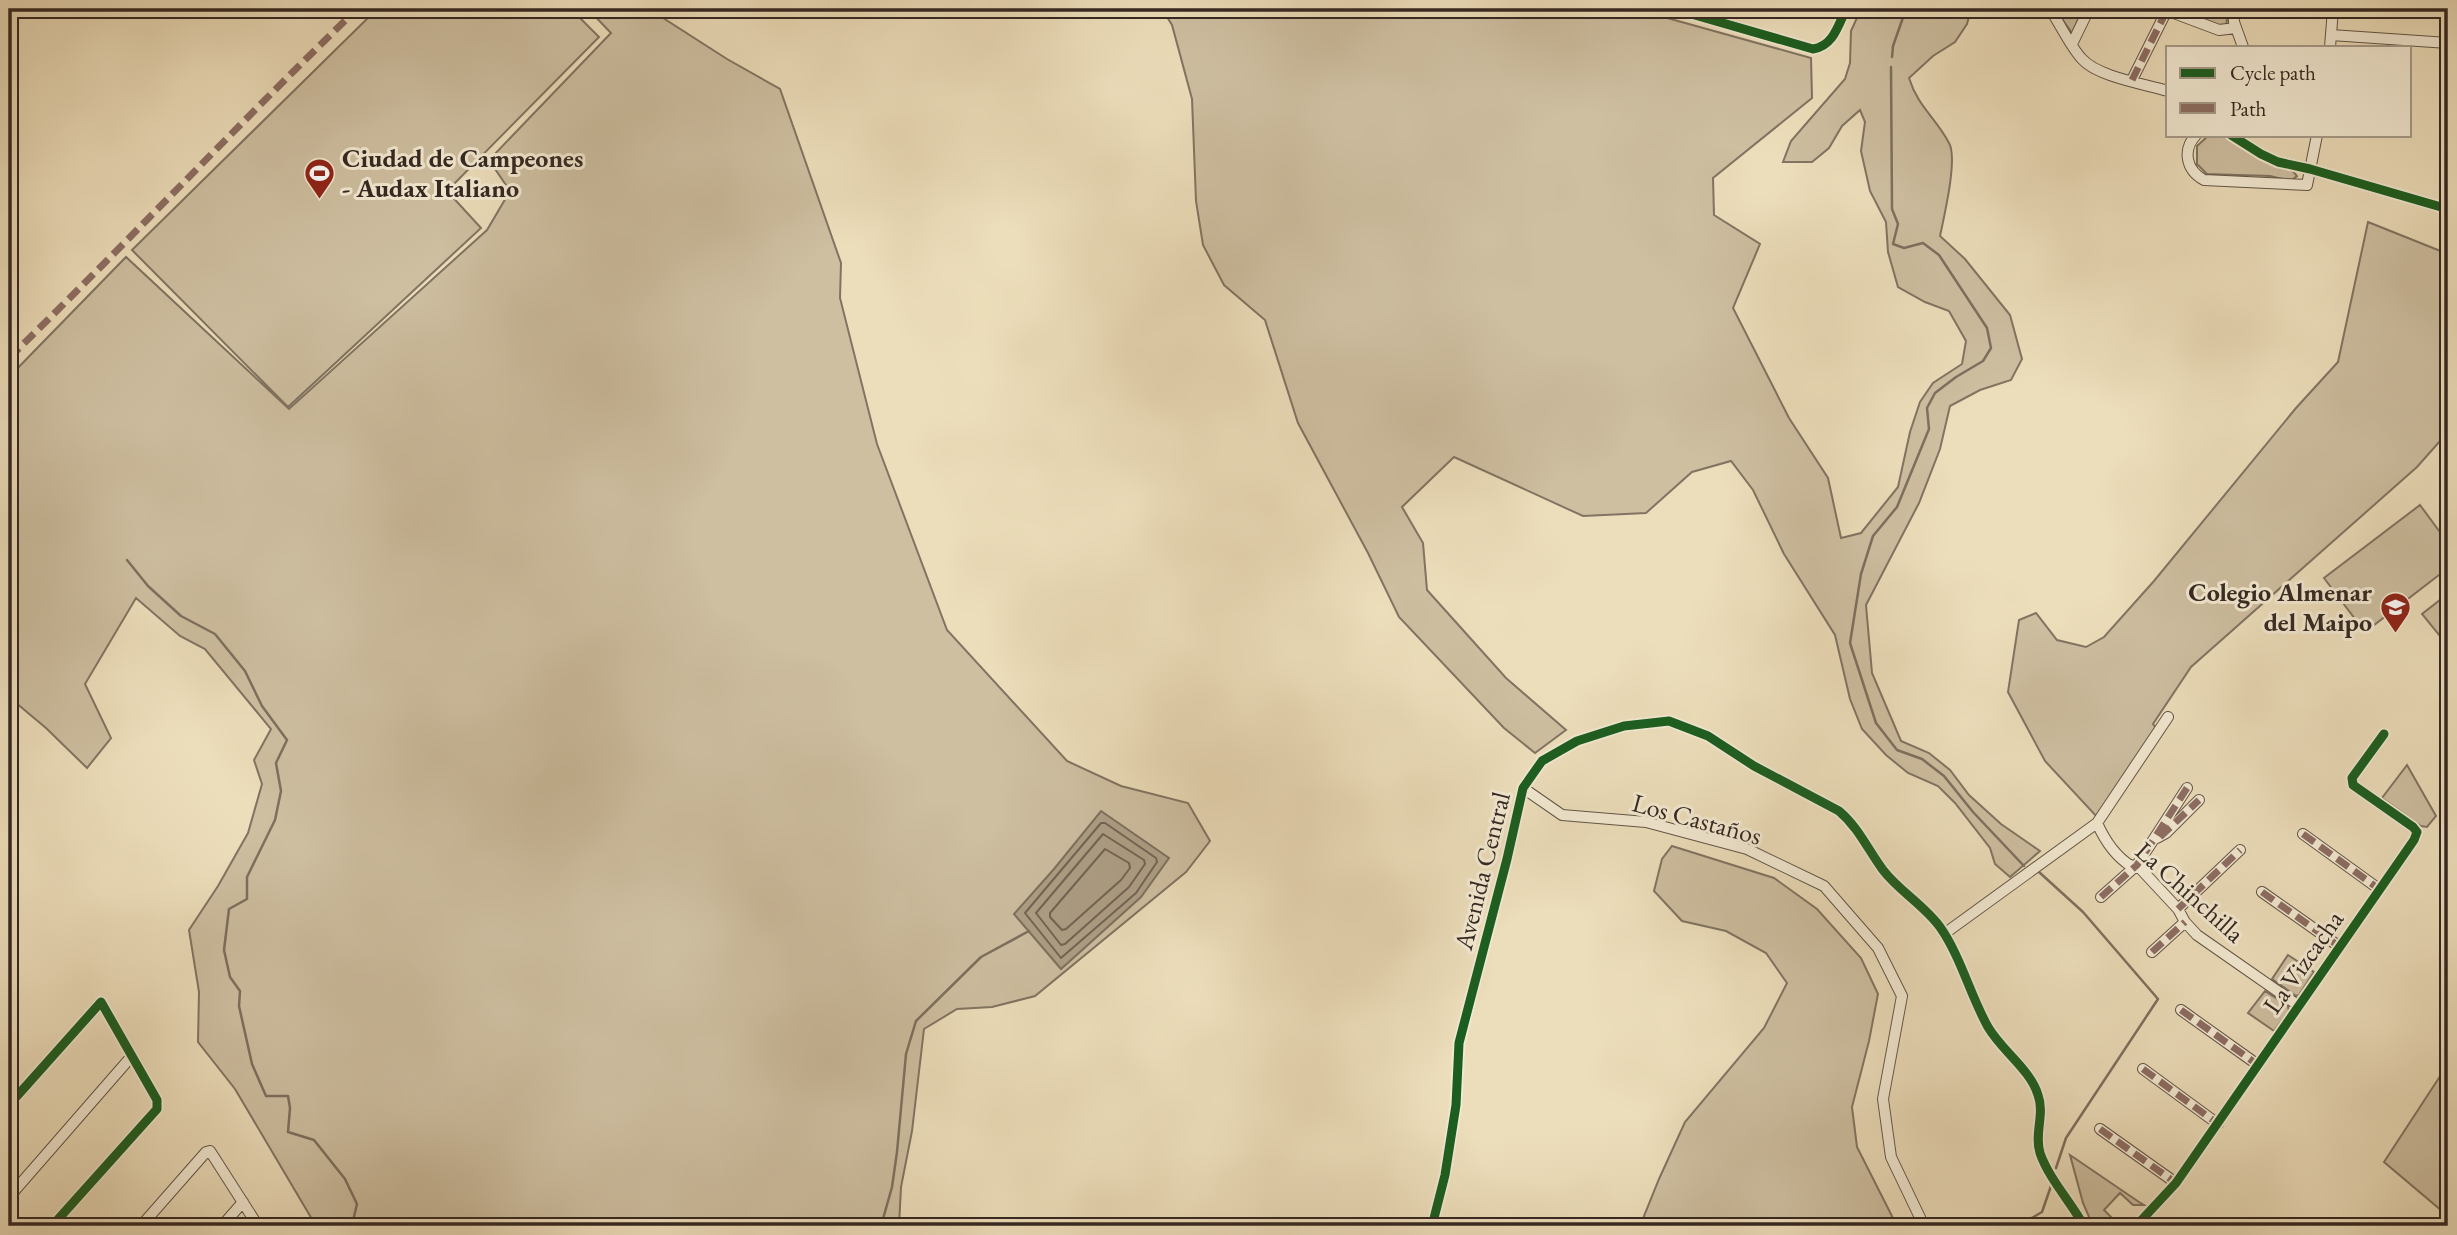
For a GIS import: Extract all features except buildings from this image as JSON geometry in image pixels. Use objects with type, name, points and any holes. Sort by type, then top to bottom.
[{"type":"street","points":[[1674,9],[1813,49],[1830,41],[1846,9]]},
{"type":"street","points":[[2050,9],[2082,60],[2094,69],[2166,90]]},
{"type":"street","points":[[2072,44],[2089,9]]},
{"type":"street","points":[[2233,9],[2243,46]]},
{"type":"street","points":[[2330,46],[2333,9]]},
{"type":"street","points":[[2132,80],[2165,10],[2218,30],[2236,28]]},
{"type":"street","points":[[2331,35],[2448,43]]},
{"type":"street","points":[[2195,136],[2189,145],[2188,163],[2194,173],[2204,180],[2307,186],[2317,136]]},
{"type":"street","points":[[2233,136],[2269,158],[2448,209]]},
{"type":"street","points":[[1944,934],[2097,823],[2168,717]]},
{"type":"street","name":"Avenida Central","points":[[1432,1226],[1446,1175],[1456,1105],[1459,1043],[1523,788],[1542,761],[1577,741],[1624,726],[1669,721],[1708,736],[1754,766],[1839,811],[1856,827],[1887,875],[1938,924],[1989,1028],[2030,1079],[2038,1094],[2041,1108],[2038,1136],[2040,1152],[2084,1226]]},
{"type":"street","name":"La Vizcacha","points":[[2136,1226],[2176,1183],[2417,835],[2413,827],[2353,785],[2352,778],[2384,734]]},
{"type":"street","name":"Los Castaños","points":[[1523,788],[1562,815],[1646,822],[1747,849],[1824,886],[1878,948],[1902,996],[1883,1098],[1891,1157],[1924,1226]]},
{"type":"street","points":[[2101,897],[2137,865],[2187,788]]},
{"type":"street","points":[[2154,840],[2166,833],[2199,800]]},
{"type":"street","name":"La Chinchilla","points":[[2097,823],[2105,841],[2120,858],[2131,866],[2137,865],[2178,909],[2185,922],[2205,941],[2299,1006]]},
{"type":"street","points":[[2303,835],[2379,889]]},
{"type":"street","points":[[2178,909],[2240,850]]},
{"type":"street","points":[[2262,892],[2340,947]]},
{"type":"street","points":[[2152,952],[2185,922]]},
{"type":"street","points":[[9,1105],[100,1002],[157,1100],[157,1109],[52,1226]]},
{"type":"street","points":[[2181,1010],[2258,1065]]},
{"type":"street","points":[[9,1197],[131,1057]]},
{"type":"street","points":[[2143,1069],[2218,1124]]},
{"type":"street","points":[[2100,1129],[2176,1183]]},
{"type":"street","points":[[141,1226],[206,1152],[215,1156],[258,1226]]},
{"type":"street","points":[[222,1226],[243,1202]]},
{"type":"shaded area","name":"Ciudad de Campeones - Audax Italiano","points":[[377,9],[571,9],[599,37],[447,191],[481,228],[288,407],[132,250]]},
{"type":"shaded area","points":[[588,9],[649,9],[780,89],[841,263],[840,298],[877,444],[947,630],[1067,761],[1121,786],[1188,803],[1210,841],[1186,872],[1035,996],[992,1007],[957,1009],[924,1029],[912,1131],[901,1187],[899,1226],[316,1226],[235,1089],[198,1042],[199,992],[189,930],[248,833],[262,784],[254,760],[271,729],[205,649],[180,636],[136,598],[85,684],[111,738],[87,768],[9,697],[9,377],[126,257],[289,409],[487,230],[510,191],[489,160],[611,33]]},
{"type":"shaded area","points":[[1162,9],[1635,9],[1811,58],[1812,98],[1713,178],[1714,215],[1760,244],[1733,308],[1789,418],[1828,478],[1841,538],[1861,533],[1898,487],[1910,432],[1920,402],[1933,383],[1962,364],[1966,341],[1949,311],[1898,287],[1888,252],[1886,222],[1870,191],[1861,151],[1865,122],[1860,110],[1842,126],[1829,148],[1812,162],[1783,162],[1791,141],[1845,79],[1850,63],[1851,31],[1861,9],[1971,9],[1967,24],[1955,42],[1933,56],[1909,78],[1917,97],[1944,134],[1951,151],[1949,188],[1940,236],[1965,259],[2010,315],[2022,359],[2011,380],[1980,390],[1950,406],[1940,449],[1919,503],[1866,605],[1872,673],[1901,741],[1929,753],[1950,770],[1969,795],[2001,824],[2040,851],[2010,877],[1995,864],[1990,848],[1955,803],[1938,786],[1908,773],[1886,755],[1862,729],[1850,699],[1835,635],[1784,554],[1753,490],[1731,461],[1692,472],[1646,513],[1583,516],[1454,457],[1402,507],[1423,543],[1427,590],[1506,678],[1566,730],[1535,753],[1504,728],[1399,617],[1298,423],[1265,320],[1224,285],[1203,245],[1196,201],[1192,99],[1172,25]]},
{"type":"shaded area","points":[[2055,9],[2082,11],[2072,33]]},
{"type":"shaded area","points":[[2195,9],[2228,9],[2226,28],[2191,17]]},
{"type":"shaded area","points":[[2208,136],[2224,136],[2292,170],[2297,176],[2291,181],[2270,176],[2207,174],[2197,164],[2197,146]]},
{"type":"shaded area","points":[[2368,222],[2448,254],[2448,432],[2417,467],[2191,667],[2153,724],[2157,729],[2097,817],[2045,761],[2008,692],[2019,620],[2036,613],[2057,640],[2086,647],[2104,637],[2154,581],[2296,408],[2338,362]]},
{"type":"shaded area","points":[[2420,505],[2448,543],[2448,568],[2365,632],[2324,578]]},
{"type":"shaded area","points":[[2440,600],[2448,610],[2448,646],[2422,614]]},
{"type":"shaded area","points":[[2407,765],[2436,816],[2427,827],[2421,826],[2382,798]]},
{"type":"shaded area","points":[[1672,846],[1774,878],[1817,909],[1861,958],[1878,994],[1852,1107],[1857,1147],[1897,1226],[1640,1226],[1685,1122],[1764,1028],[1787,983],[1766,953],[1726,931],[1682,921],[1654,891],[1662,859]]},
{"type":"shaded area","points":[[2288,955],[2314,972],[2296,996],[2272,979]]},
{"type":"shaded area","points":[[2265,991],[2288,1006],[2289,1011],[2274,1031],[2248,1013]]},
{"type":"shaded area","points":[[2448,1064],[2448,1216],[2384,1162]]},
{"type":"shaded area","points":[[2070,1155],[2144,1205],[2133,1205],[2120,1193],[2104,1210],[2117,1226],[2093,1226],[2083,1203]]},
{"type":"water","points":[[1101,811],[1169,858],[1141,897],[1061,969],[1014,914]]},
{"type":"waterway","points":[[1892,57],[1893,46],[1906,9]]},
{"type":"waterway","points":[[1891,67],[1892,209],[1898,224],[1893,244],[1904,248],[1923,243],[1939,255],[1987,328],[1991,348],[1983,361],[1935,393],[1927,408],[1929,429],[1897,507],[1873,536],[1861,574],[1850,643],[1876,723],[1897,750],[1922,759],[1944,776],[1973,812],[2024,866]]},
{"type":"waterway","points":[[127,560],[148,586],[181,616],[215,634],[245,671],[262,706],[287,740],[276,763],[281,791],[275,820],[247,877],[247,899],[229,909],[224,950],[230,977],[240,991],[239,1006],[252,1064],[266,1096],[288,1096],[288,1132],[314,1140],[345,1179],[357,1204],[353,1221],[363,1226]]},
{"type":"waterway","points":[[2039,872],[2083,912],[2158,999],[2066,1138],[2056,1168]]},
{"type":"waterway","points":[[881,1226],[892,1187],[906,1054],[916,1021],[981,957],[1029,931]]},
{"type":"waterway","points":[[2018,1226],[2042,1212],[2051,1186]]},
{"type":"marked path","points":[[9,358],[357,9]]},
{"type":"marked path","points":[[2132,80],[2167,10]]},
{"type":"marked path","points":[[2101,897],[2137,865],[2187,788]]},
{"type":"marked path","points":[[2160,837],[2199,800]]},
{"type":"marked path","points":[[2303,834],[2379,889]]},
{"type":"marked path","points":[[2178,909],[2240,850]]},
{"type":"marked path","points":[[2262,892],[2340,947]]},
{"type":"marked path","points":[[2152,952],[2185,922]]},
{"type":"marked path","points":[[2181,1010],[2258,1065]]},
{"type":"marked path","points":[[2143,1069],[2218,1124]]},
{"type":"marked path","points":[[2100,1129],[2176,1183]]},
{"type":"cycle path","points":[[1674,9],[1813,49],[1830,40],[1846,9]]},
{"type":"cycle path","points":[[2233,136],[2278,162],[2448,209]]},
{"type":"cycle path","points":[[1432,1226],[1445,1175],[1456,1105],[1459,1043],[1523,788],[1542,761],[1577,741],[1624,726],[1669,721],[1708,736],[1754,766],[1839,811],[1858,832],[1889,878],[1934,919],[1954,951],[1988,1027],[2034,1086],[2040,1102],[2040,1153],[2049,1172],[2084,1226]]},
{"type":"cycle path","points":[[2136,1226],[2176,1183],[2414,840],[2417,832],[2413,827],[2353,785],[2352,778],[2384,734]]},
{"type":"cycle path","points":[[9,1105],[101,1002],[157,1100],[157,1109],[52,1226]]},
{"type":"place","name":"Ciudad de Campeones - Audax Italiano","points":[[319,200]]},
{"type":"place","name":"Colegio Almenar del Maipo","points":[[2395,634]]}]
